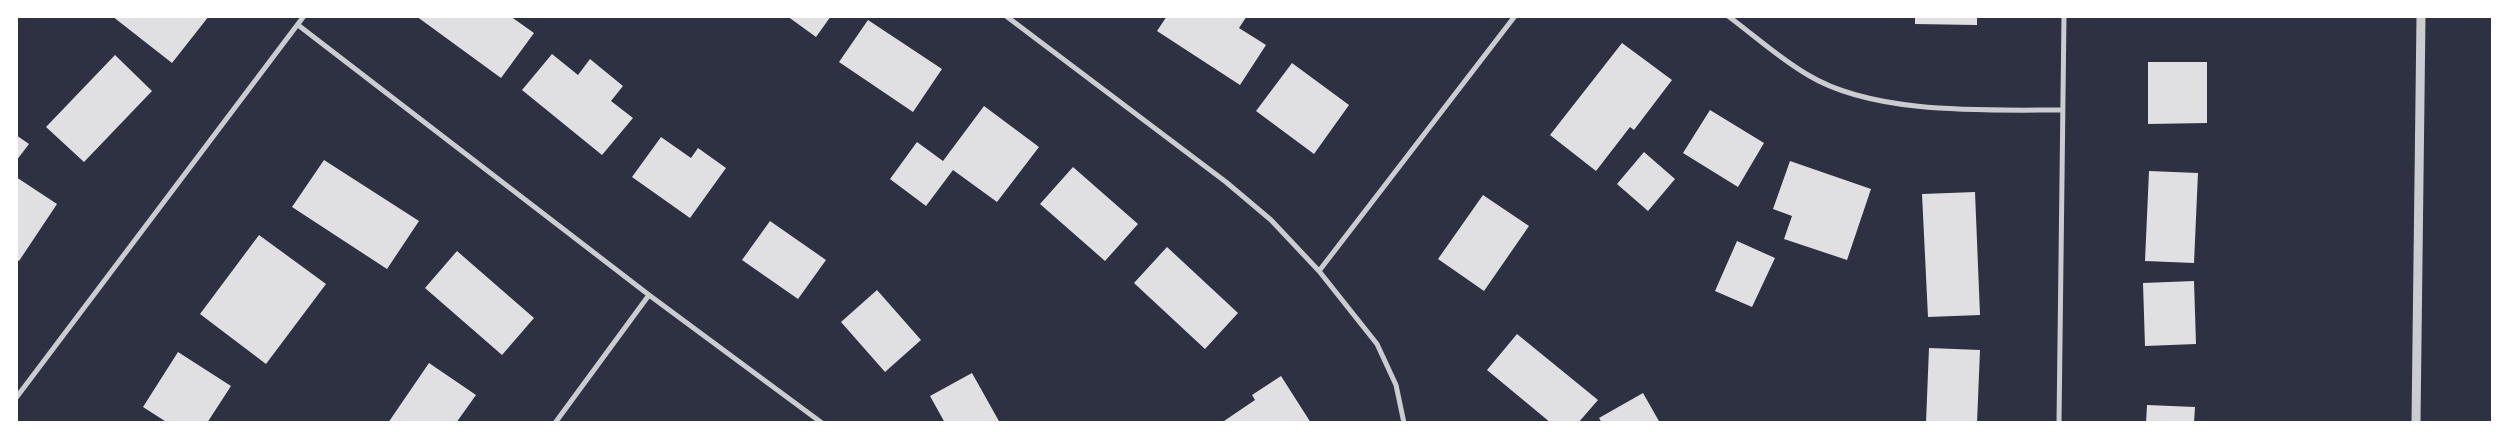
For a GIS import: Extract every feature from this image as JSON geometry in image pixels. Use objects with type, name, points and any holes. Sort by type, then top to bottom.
[{"type":"street","points":[[16,398],[304,16]]},
{"type":"street","points":[[1006,16],[1226,182],[1271,220],[1319,271],[1377,344],[1396,385],[1404,423]]},
{"type":"street","points":[[1319,271],[1515,16]]},
{"type":"street","points":[[1728,16],[1809,76],[1847,92],[1882,101],[1930,107],[2062,110]]},
{"type":"street","points":[[2059,423],[2064,16]]},
{"type":"street","points":[[2416,423],[2421,16]]},
{"type":"street","points":[[298,25],[649,295],[822,423]]},
{"type":"street","points":[[555,423],[649,295]]},
{"type":"building","points":[[112,16],[209,16],[172,63]]},
{"type":"building","points":[[416,16],[510,16],[534,33],[501,78]]},
{"type":"building","points":[[787,16],[831,16],[816,37]]},
{"type":"building","points":[[1167,16],[1247,16],[1239,28],[1266,45],[1240,85],[1157,31]]},
{"type":"building","points":[[1915,16],[1977,16],[1977,25],[1915,24]]},
{"type":"building","points":[[868,20],[942,69],[913,112],[839,62]]},
{"type":"building","points":[[1622,43],[1672,80],[1634,130],[1630,127],[1596,171],[1550,135]]},
{"type":"building","points":[[552,54],[578,75],[590,59],[623,86],[611,101],[633,118],[602,155],[522,90]]},
{"type":"building","points":[[115,55],[152,91],[84,162],[46,127]]},
{"type":"building","points":[[2148,62],[2207,62],[2207,123],[2148,124]]},
{"type":"building","points":[[1292,63],[1349,105],[1314,154],[1256,111]]},
{"type":"building","points":[[984,106],[1039,147],[997,202],[953,170],[926,206],[890,179],[917,142],[943,161]]},
{"type":"building","points":[[1710,110],[1764,143],[1738,187],[1683,153]]},
{"type":"building","points":[[16,135],[29,144],[16,161]]},
{"type":"building","points":[[661,137],[691,158],[698,148],[726,168],[690,218],[632,177]]},
{"type":"building","points":[[1644,152],[1675,179],[1648,211],[1617,184]]},
{"type":"building","points":[[324,160],[419,221],[387,269],[292,207]]},
{"type":"building","points":[[1790,161],[1871,189],[1847,260],[1784,239],[1792,216],[1773,209]]},
{"type":"building","points":[[1073,167],[1138,224],[1105,261],[1040,204]]},
{"type":"building","points":[[2149,171],[2198,173],[2194,263],[2145,261]]},
{"type":"building","points":[[16,177],[57,204],[19,261],[16,259]]},
{"type":"building","points":[[1975,192],[1980,315],[1928,317],[1922,194]]},
{"type":"building","points":[[1483,195],[1529,226],[1484,291],[1438,259]]},
{"type":"building","points":[[770,221],[826,260],[798,299],[742,260]]},
{"type":"building","points":[[259,235],[326,284],[266,364],[200,314]]},
{"type":"building","points":[[1737,241],[1775,258],[1752,307],[1715,291]]},
{"type":"building","points":[[1167,247],[1238,313],[1205,349],[1134,283]]},
{"type":"building","points":[[457,251],[534,318],[502,355],[425,288]]},
{"type":"building","points":[[2194,281],[2196,344],[2145,346],[2143,283]]},
{"type":"building","points":[[877,290],[921,340],[885,372],[841,322]]},
{"type":"building","points":[[1517,334],[1598,400],[1578,423],[1551,423],[1487,370]]},
{"type":"building","points":[[1929,348],[1980,350],[1977,423],[1926,423]]},
{"type":"building","points":[[178,352],[231,386],[207,423],[168,423],[143,407]]},
{"type":"building","points":[[429,363],[476,395],[456,423],[388,423]]},
{"type":"building","points":[[972,373],[1000,423],[945,423],[930,396]]},
{"type":"building","points":[[1281,376],[1311,423],[1225,423],[1224,421],[1255,400],[1252,395]]},
{"type":"building","points":[[1643,393],[1660,423],[1602,423],[1599,418]]},
{"type":"building","points":[[2147,405],[2195,407],[2194,423],[2146,423]]}]
